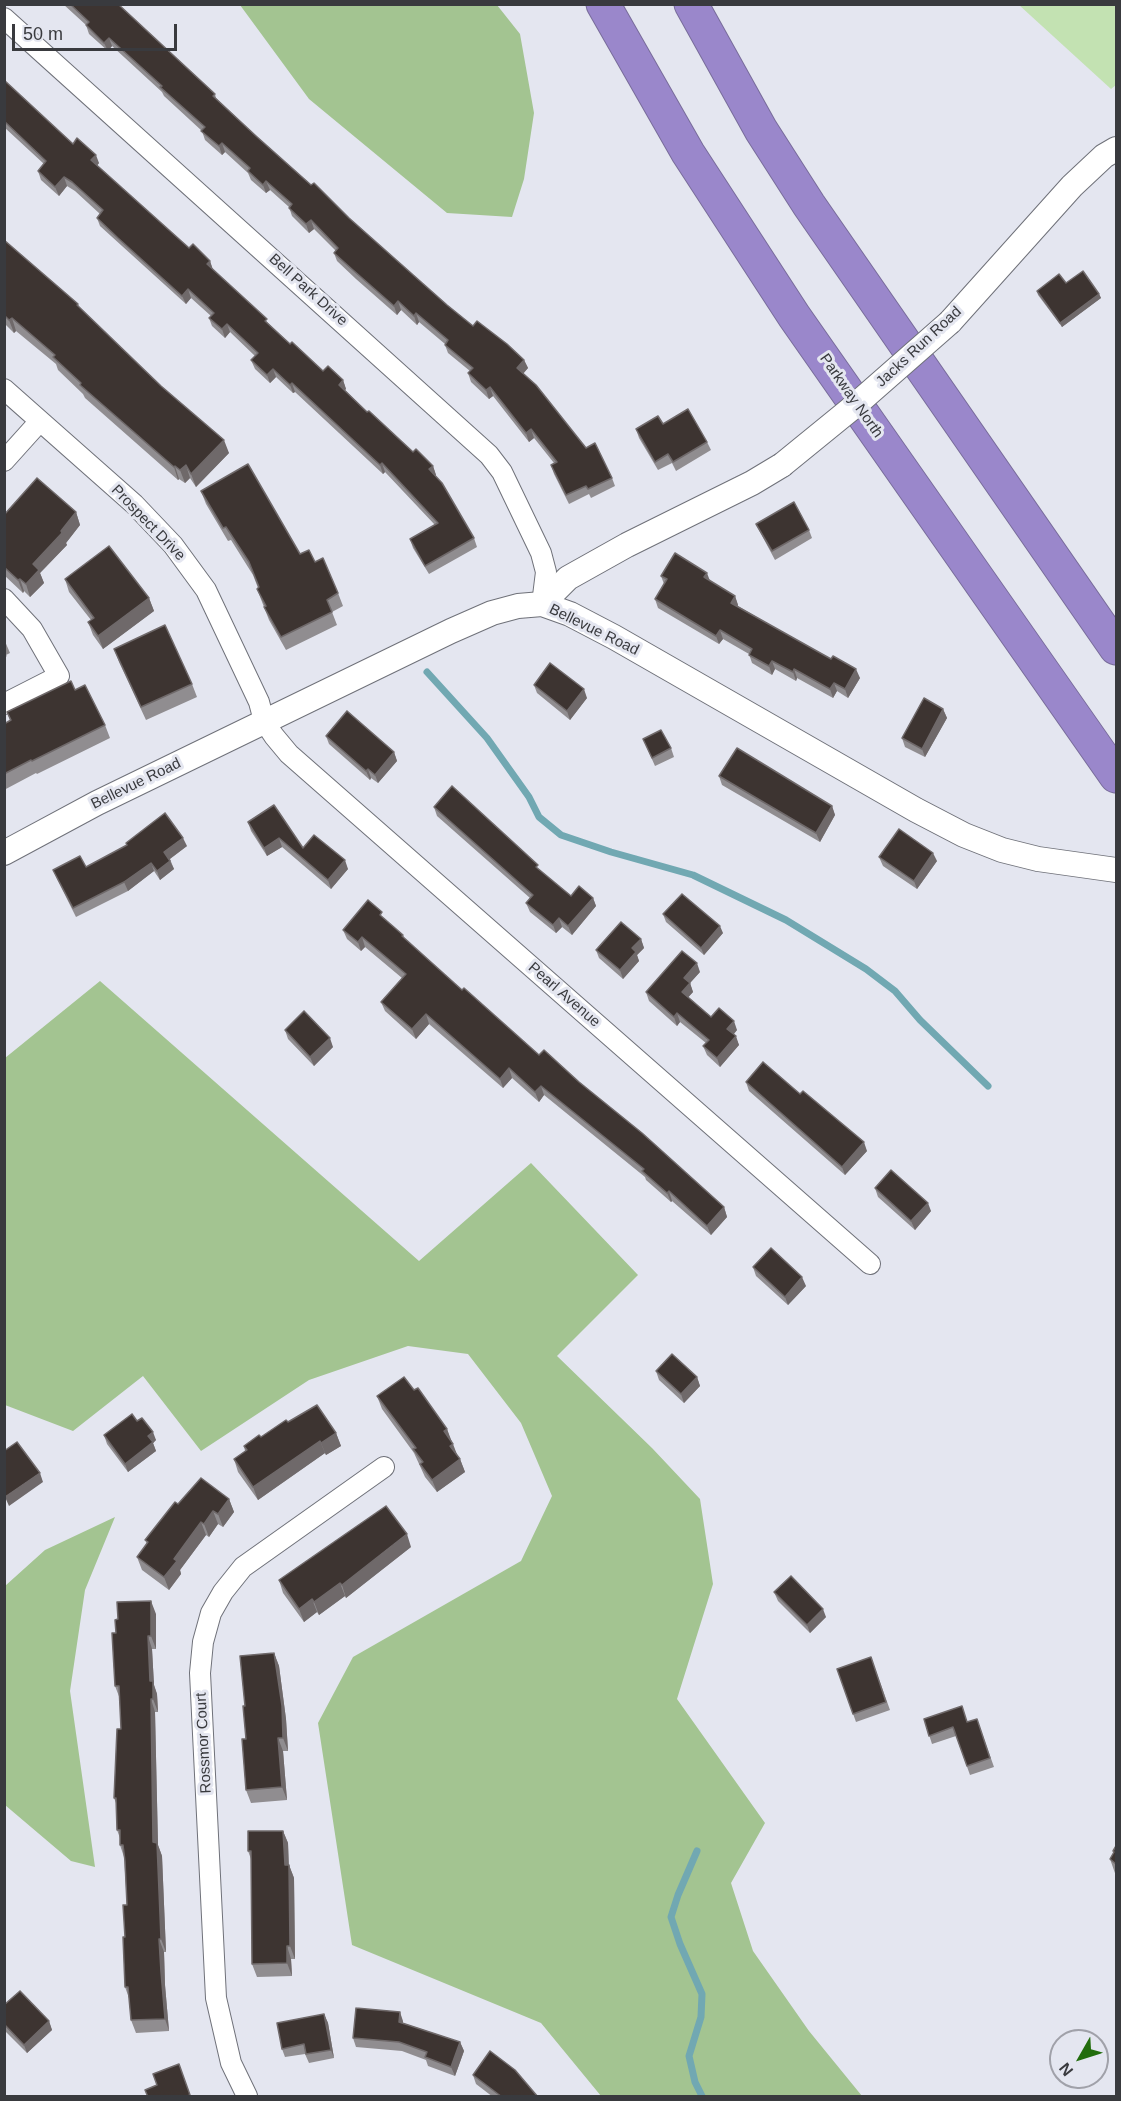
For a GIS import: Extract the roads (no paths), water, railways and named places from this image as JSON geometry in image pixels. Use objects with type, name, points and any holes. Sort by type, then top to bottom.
[{"type":"highway","name":"Parkway North","points":[[603,4],[688,153],[788,307],[1116,776]]},
{"type":"highway","points":[[691,4],[761,129],[809,205],[1116,648]]},
{"type":"street","name":"Bell Park Drive","points":[[4,18],[489,455],[506,480],[541,553],[546,572],[542,604]]},
{"type":"street","name":"Jacks Run Road","points":[[542,604],[568,578],[627,545],[752,483],[782,465],[852,408],[950,321],[1072,186],[1104,156],[1116,149]]},
{"type":"street","name":"Prospect Drive","points":[[4,389],[134,504],[189,565],[206,591],[220,620],[259,702],[264,721]]},
{"type":"street","points":[[4,461],[40,421]]},
{"type":"street","points":[[4,599],[32,629],[59,676],[4,704]]},
{"type":"street","name":"Bellevue Road","points":[[4,853],[97,803],[492,613],[518,606],[542,604],[570,614],[614,637],[916,810],[964,835],[1002,850],[1038,859],[1116,870]]},
{"type":"street","name":"Pearl Avenue","points":[[264,721],[289,754],[870,1263]]},
{"type":"street","name":"Rossmor Court","points":[[247,2097],[231,2063],[216,1998],[200,1673],[203,1642],[211,1613],[223,1592],[243,1568],[384,1467]]},
{"type":"waterway","points":[[427,672],[487,738],[529,797],[539,817],[561,835],[693,875],[786,920],[866,969],[895,991],[920,1020],[988,1086]]},
{"type":"waterway","points":[[697,1851],[671,1917],[702,1994],[701,2017],[689,2056],[695,2082],[702,2096]]}]
